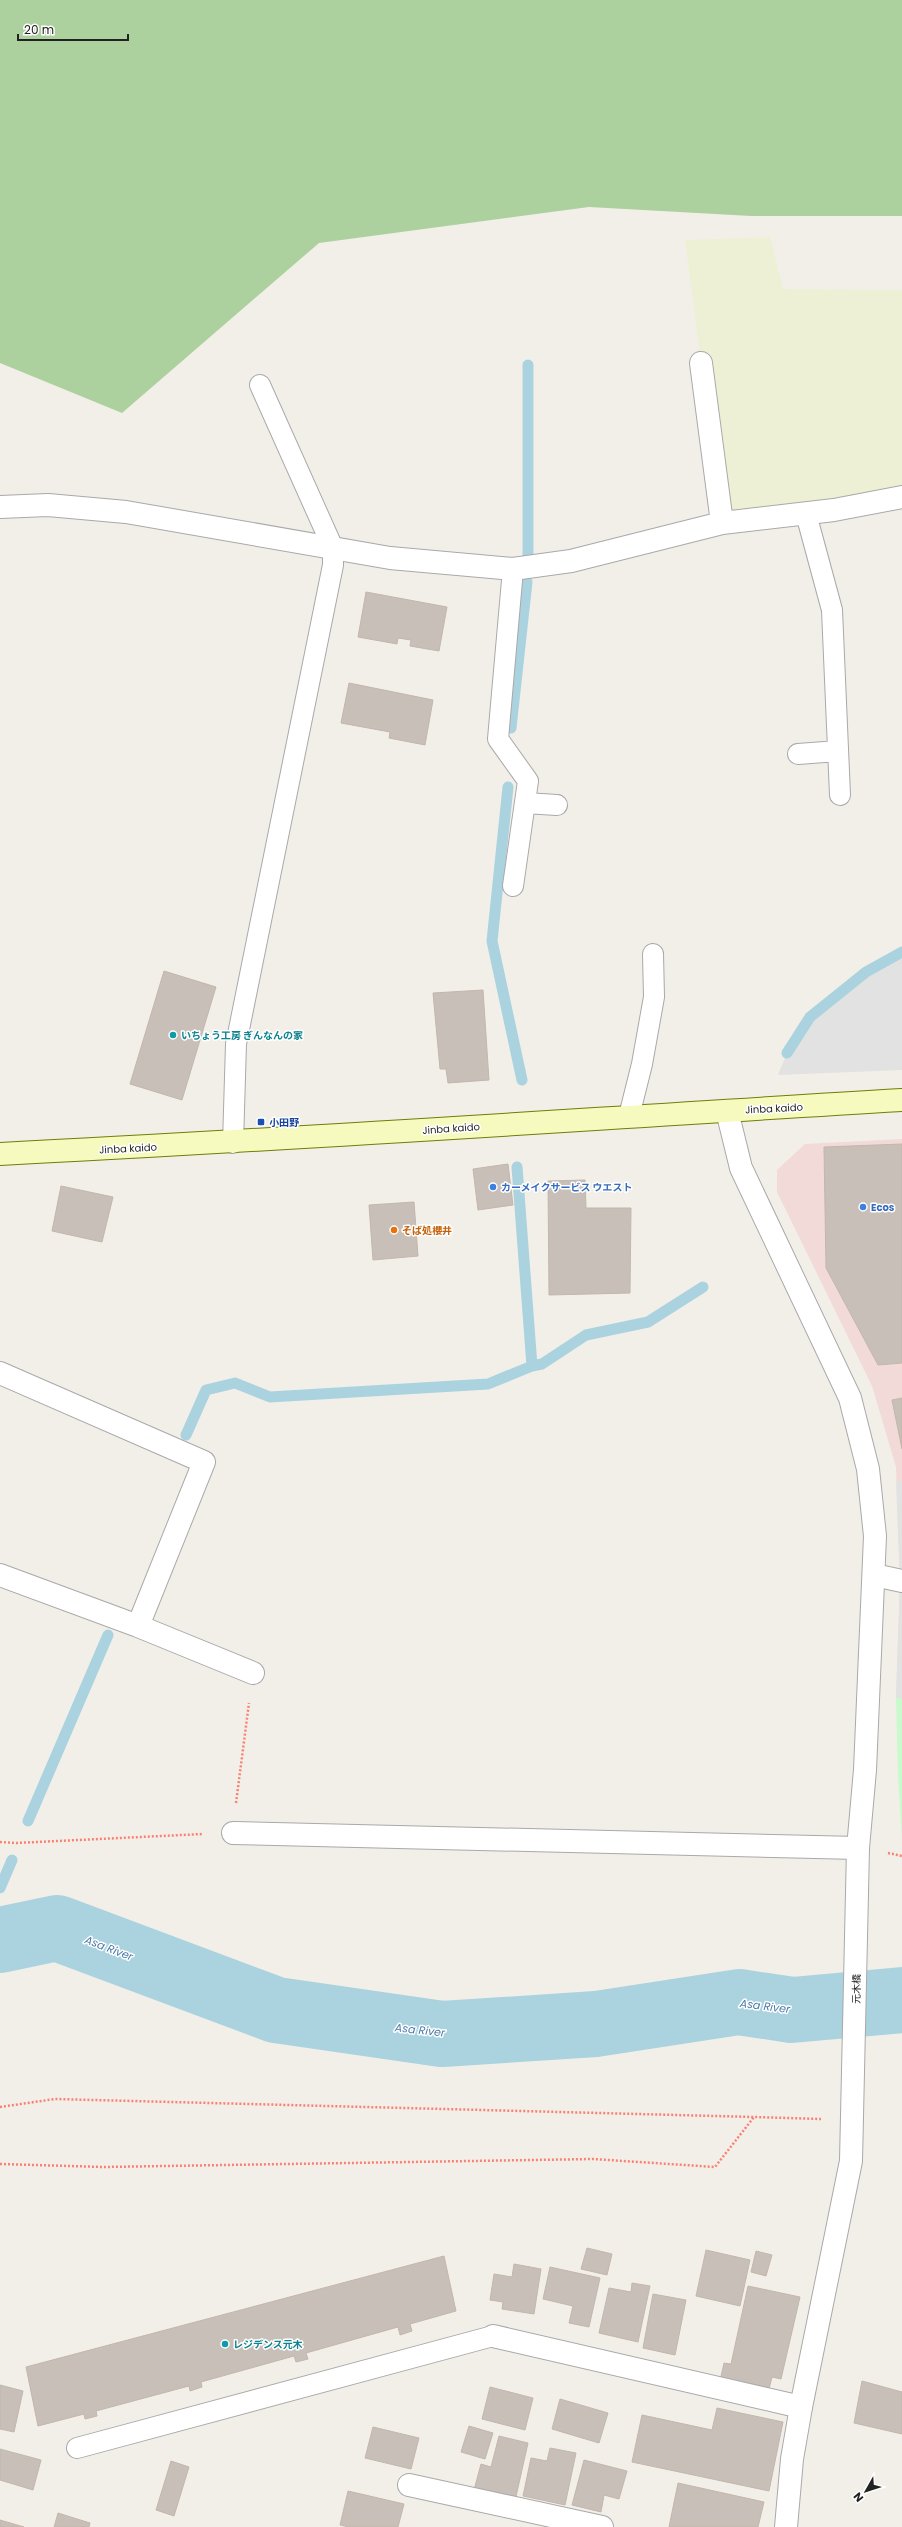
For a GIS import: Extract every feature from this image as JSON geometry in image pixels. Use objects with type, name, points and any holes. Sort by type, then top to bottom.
[{"type":"main road","name":"Jinba kaido","points":[[0,1154],[232,1143],[629,1116],[902,1100]]},
{"type":"street","points":[[701,363],[722,523]]},
{"type":"street","points":[[0,507],[48,505],[126,512],[390,558],[513,569],[571,561],[722,523],[806,514],[902,497]]},
{"type":"street","name":"元木橋","points":[[727,1111],[741,1168],[850,1398],[860,1431],[873,1503],[874,1575],[865,1770],[858,1855],[854,2116],[851,2161],[801,2408],[792,2459],[786,2527]]},
{"type":"street","points":[[0,1373],[204,1462],[138,1626]]},
{"type":"street","points":[[874,1575],[902,1581]]},
{"type":"street","points":[[0,1576],[138,1626],[253,1673]]},
{"type":"street","points":[[233,1833],[858,1855]]},
{"type":"street","points":[[493,2336],[801,2408]]},
{"type":"street","points":[[409,2485],[602,2527]]},
{"type":"lane","points":[[232,1143],[236,1044],[332,573],[333,548],[260,385]]},
{"type":"lane","points":[[806,514],[832,610],[840,795]]},
{"type":"lane","points":[[513,569],[498,739],[528,781],[513,886]]},
{"type":"lane","points":[[798,754],[838,751]]},
{"type":"lane","points":[[525,803],[557,805]]},
{"type":"lane","points":[[629,1116],[642,1064],[654,996],[653,954]]},
{"type":"lane","points":[[77,2448],[493,2336]]},
{"type":"path","points":[[0,1842],[16,1843],[233,1833],[253,1673]]},
{"type":"path","points":[[0,2107],[55,2099],[754,2116],[816,2119],[854,2116]]},
{"type":"path","points":[[0,2164],[104,2167],[593,2159],[715,2168],[754,2116]]},
{"type":"shaded area","points":[[902,952],[902,1070],[778,1075],[787,1053],[810,1017],[866,972]]},
{"type":"shaded area","name":"Ecos","points":[[902,1139],[902,1699],[896,1697],[900,1581],[896,1467],[872,1386],[777,1192],[777,1170],[805,1144]]},
{"type":"shaded area","points":[[902,1481],[902,1699],[896,1697],[900,1581],[896,1482]]},
{"type":"green space","points":[[0,0],[902,0],[902,216],[751,216],[589,207],[319,243],[122,413],[0,363]]},
{"type":"green space","points":[[770,237],[783,289],[902,290],[902,497],[722,523],[685,240]]},
{"type":"green space","points":[[896,1697],[902,1699],[902,1840],[898,1778]]},
{"type":"building","points":[[366,592],[447,607],[439,651],[410,646],[411,640],[398,638],[397,644],[358,637]]},
{"type":"building","points":[[349,683],[433,700],[425,745],[389,738],[390,732],[341,723]]},
{"type":"building","name":"いちょう工房 ぎんなんの家","points":[[164,971],[216,987],[182,1100],[130,1084]]},
{"type":"building","points":[[483,990],[489,1080],[448,1083],[446,1069],[440,1069],[433,993]]},
{"type":"building","name":"Ecos","points":[[902,1144],[902,1363],[878,1365],[826,1268],[824,1147]]},
{"type":"building","name":"カーメイクサービス ウエスト","points":[[508,1164],[513,1205],[478,1210],[473,1169]]},
{"type":"building","points":[[585,1180],[586,1208],[631,1208],[630,1293],[549,1295],[548,1181]]},
{"type":"building","points":[[61,1186],[113,1197],[102,1242],[52,1231]]},
{"type":"building","name":"そば処櫻井","points":[[414,1202],[418,1256],[373,1260],[369,1205]]},
{"type":"building","points":[[902,1398],[902,1449],[892,1400]]},
{"type":"building","points":[[587,2248],[612,2254],[607,2275],[581,2269]]},
{"type":"building","points":[[706,2250],[750,2260],[740,2306],[696,2296]]},
{"type":"building","points":[[756,2251],[772,2255],[766,2276],[751,2272]]},
{"type":"building","name":"レジデンス元木","points":[[444,2256],[456,2311],[410,2324],[412,2331],[400,2335],[398,2327],[306,2353],[308,2359],[296,2362],[294,2356],[201,2382],[202,2387],[190,2391],[189,2386],[96,2411],[97,2416],[85,2419],[84,2414],[38,2426],[26,2367]]},
{"type":"building","points":[[514,2264],[541,2269],[534,2314],[502,2309],[503,2302],[490,2300],[494,2274],[512,2277]]},
{"type":"building","points":[[550,2267],[600,2278],[589,2327],[569,2323],[573,2306],[543,2299]]},
{"type":"building","points":[[632,2283],[650,2286],[638,2342],[599,2333],[609,2288],[631,2292]]},
{"type":"building","points":[[748,2286],[800,2297],[781,2379],[772,2377],[768,2393],[720,2381],[724,2363],[731,2364]]},
{"type":"building","points":[[653,2294],[686,2300],[675,2355],[643,2348]]},
{"type":"building","points":[[862,2381],[902,2392],[902,2434],[854,2423]]},
{"type":"building","points":[[0,2385],[23,2391],[14,2432],[0,2429]]},
{"type":"building","points":[[490,2387],[533,2398],[525,2430],[482,2419]]},
{"type":"building","points":[[560,2399],[608,2413],[599,2443],[552,2429]]},
{"type":"building","points":[[717,2408],[783,2422],[769,2491],[632,2462],[642,2415],[712,2430]]},
{"type":"building","points":[[469,2426],[493,2433],[485,2459],[461,2452]]},
{"type":"building","points":[[373,2427],[419,2438],[411,2469],[365,2458]]},
{"type":"building","points":[[499,2436],[528,2443],[515,2501],[474,2490],[481,2464],[491,2467]]},
{"type":"building","points":[[550,2448],[576,2453],[565,2505],[523,2496],[531,2458],[547,2461]]},
{"type":"building","points":[[0,2449],[41,2460],[33,2490],[0,2480]]},
{"type":"building","points":[[584,2460],[627,2471],[619,2499],[604,2495],[601,2512],[572,2505]]},
{"type":"building","points":[[171,2461],[189,2467],[174,2516],[156,2510]]},
{"type":"building","points":[[678,2483],[764,2502],[758,2527],[669,2527]]},
{"type":"building","points":[[348,2491],[404,2504],[398,2527],[349,2527],[340,2525]]},
{"type":"building","points":[[58,2513],[90,2523],[89,2527],[54,2527]]},
{"type":"building","points":[[0,2520],[24,2527],[0,2527]]},
{"type":"waterway","points":[[528,365],[528,558]]},
{"type":"waterway","points":[[511,728],[527,582]]},
{"type":"waterway","points":[[508,787],[492,941],[522,1080]]},
{"type":"waterway","points":[[787,1053],[810,1017],[866,972],[902,952]]},
{"type":"waterway","points":[[517,1167],[532,1366]]},
{"type":"waterway","points":[[186,1435],[206,1390],[235,1383],[270,1397],[488,1384],[532,1366],[542,1364],[586,1335],[648,1322],[703,1287]]},
{"type":"waterway","points":[[28,1821],[108,1635]]},
{"type":"waterway","points":[[0,1888],[12,1860]]},
{"type":"waterway","name":"Asa River","points":[[0,1940],[57,1928],[276,2010],[442,2034],[596,2024],[739,2002],[792,2010],[902,2000]]},
{"type":"place","name":"いちょう工房 ぎんなんの家","points":[[173,1035]]},
{"type":"place","name":"小田野","points":[[261,1122]]},
{"type":"place","name":"カーメイクサービス ウエスト","points":[[493,1187]]},
{"type":"place","name":"Ecos","points":[[863,1207]]},
{"type":"place","name":"そば処櫻井","points":[[394,1230]]},
{"type":"place","name":"レジデンス元木","points":[[225,2344]]}]
